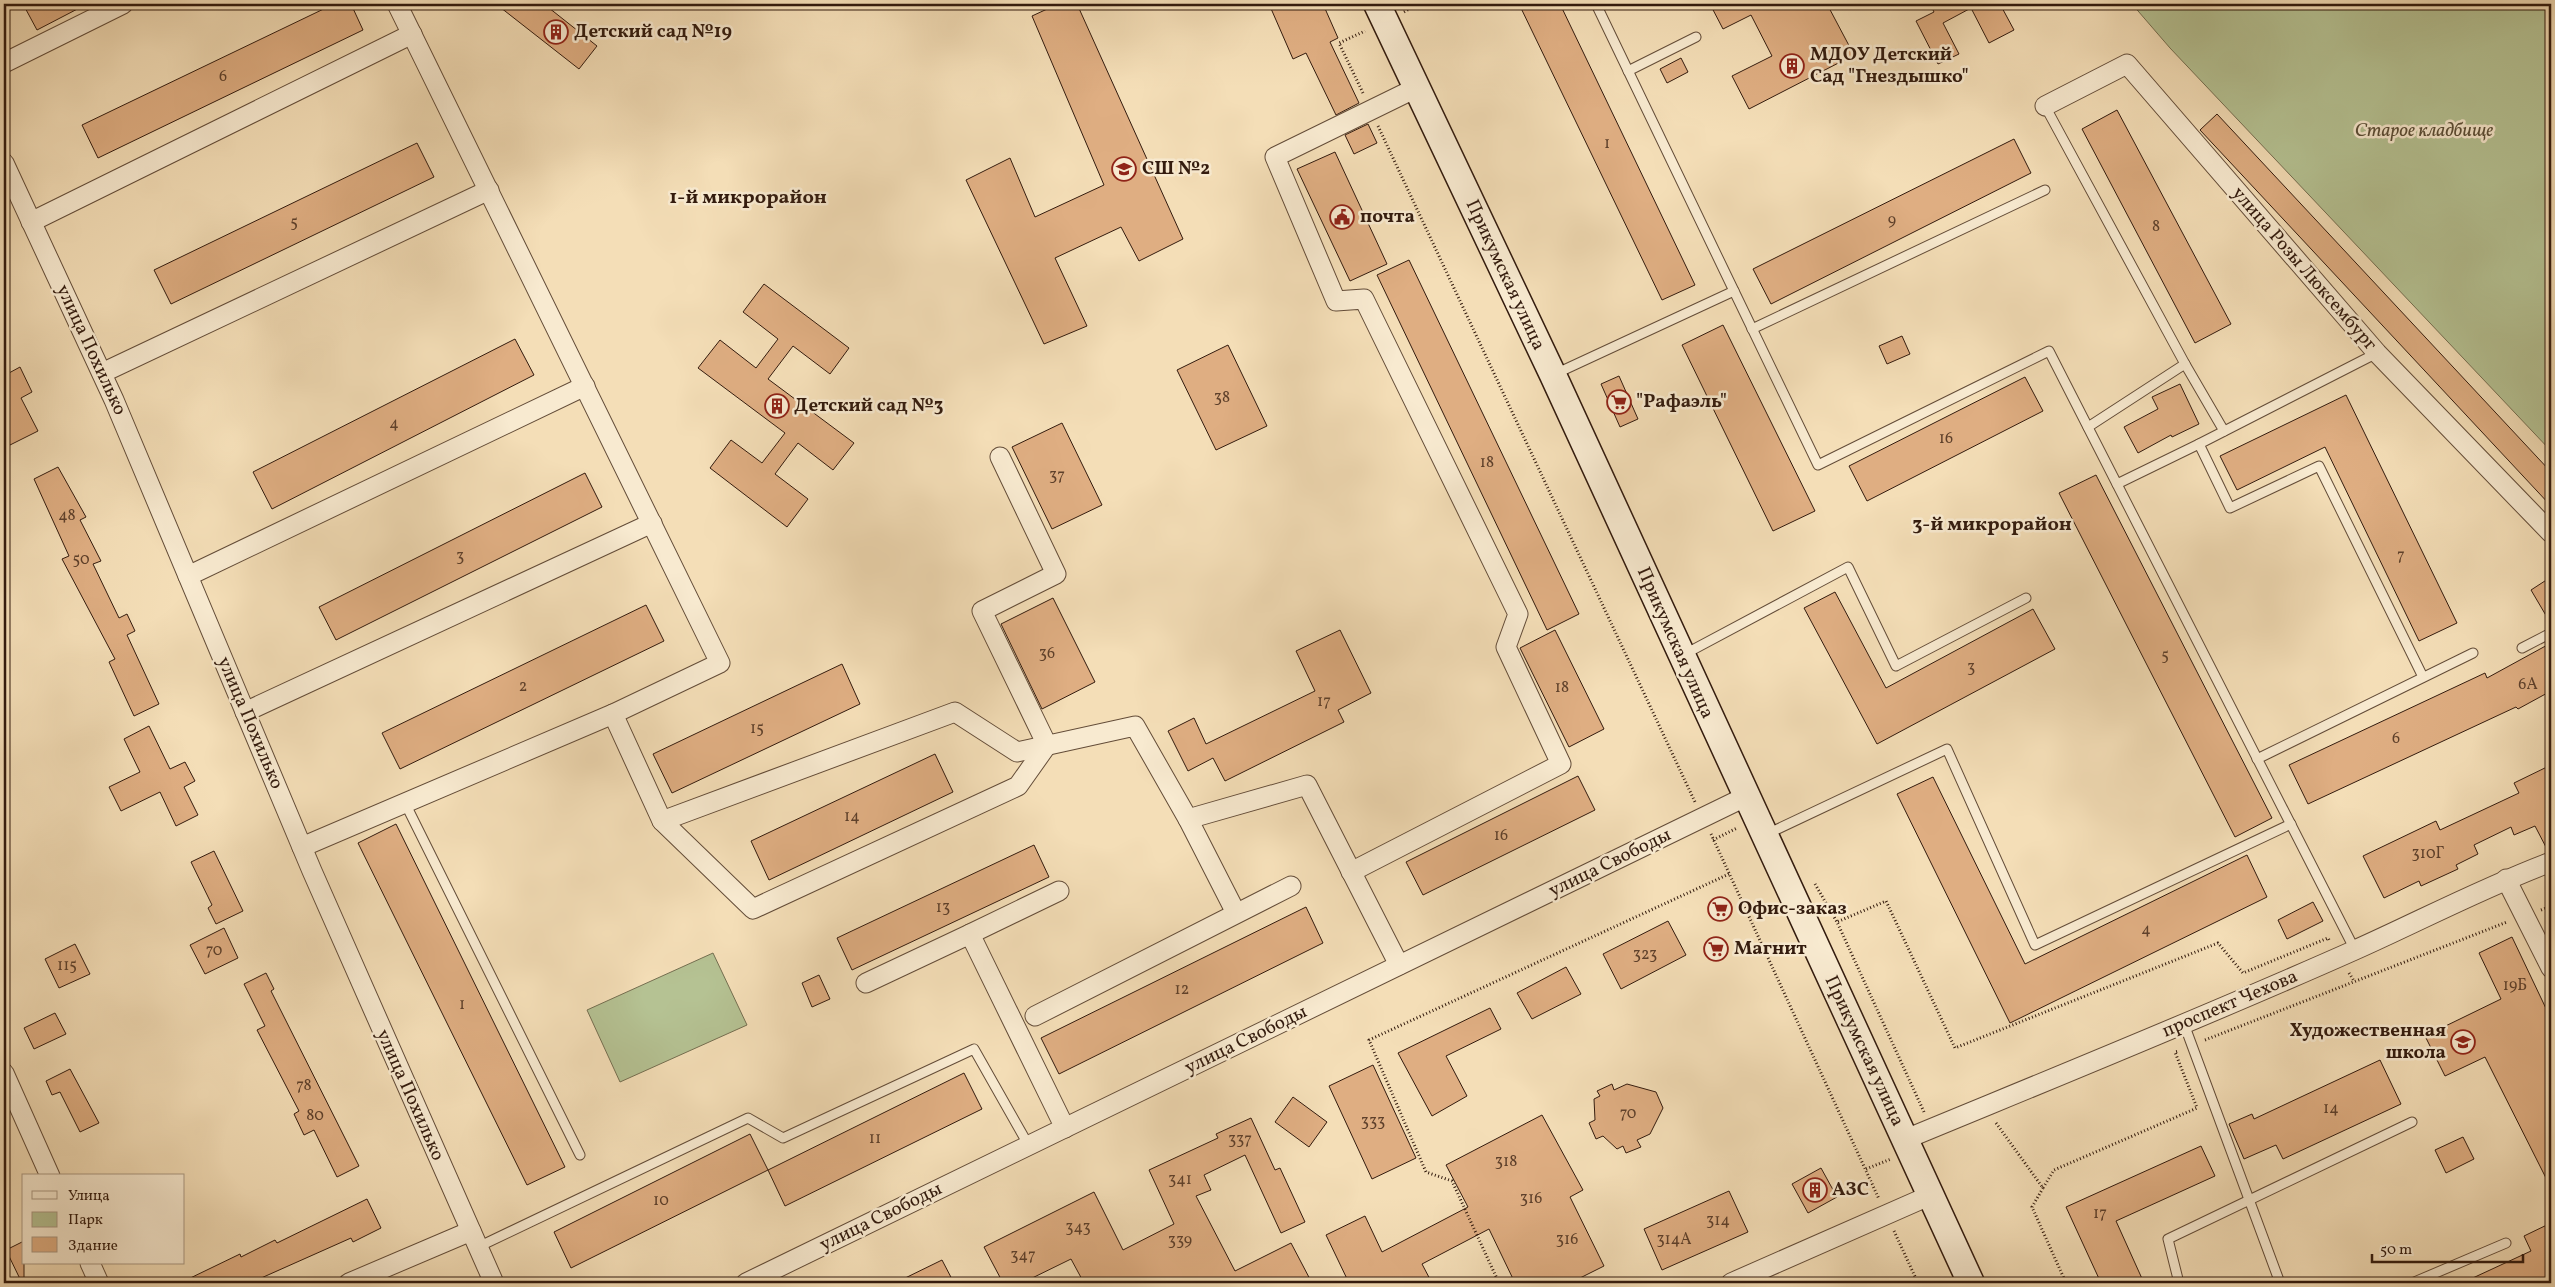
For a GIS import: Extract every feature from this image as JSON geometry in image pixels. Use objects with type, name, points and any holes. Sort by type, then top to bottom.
[{"type":"main road","name":"Прикумская улица","points":[[1381,13],[1552,375],[1745,797],[1906,1139],[1971,1283]]},
{"type":"street","points":[[4,63],[123,4]]},
{"type":"street","points":[[302,846],[613,714],[720,663],[398,4]]},
{"type":"street","points":[[31,222],[412,34]]},
{"type":"street","name":"улица Розы Люксембург","points":[[2045,106],[2127,64],[2377,353],[2551,533]]},
{"type":"street","points":[[1352,872],[1561,764],[1506,647],[1518,614],[1364,299],[1336,301],[1275,157],[1416,88]]},
{"type":"street","name":"улица Похилько","points":[[4,163],[102,373],[302,846],[494,1283]]},
{"type":"street","points":[[102,373],[489,190]]},
{"type":"street","points":[[188,576],[585,386]]},
{"type":"street","points":[[1000,457],[1056,574],[982,612],[1047,745]]},
{"type":"street","points":[[245,712],[652,523]]},
{"type":"street","points":[[662,821],[955,712],[1017,752],[1135,726],[1188,820],[1236,914]]},
{"type":"street","points":[[613,714],[662,821],[752,910],[1018,786],[1047,745]]},
{"type":"street","points":[[1188,820],[1307,785],[1399,965]]},
{"type":"street","name":"улица Свободы","points":[[746,1283],[1745,797]]},
{"type":"street","name":"проспект Чехова","points":[[1906,1139],[2184,1024],[2347,953],[2506,879],[2551,862]]},
{"type":"street","points":[[2506,879],[2551,968]]},
{"type":"street","points":[[1035,1016],[1291,886]]},
{"type":"street","points":[[866,984],[1059,891]]},
{"type":"street","points":[[970,934],[1065,1128]]},
{"type":"street","points":[[4,1073],[49,1174]]},
{"type":"street","points":[[1731,1283],[1931,1195]]},
{"type":"street","points":[[349,1283],[474,1239]]},
{"type":"street","points":[[90,1264],[99,1283]]},
{"type":"lane","points":[[1596,4],[1818,465],[2049,351],[2291,824],[2347,953]]},
{"type":"lane","points":[[1628,71],[1696,37]]},
{"type":"lane","points":[[2045,106],[2185,364],[2224,431]]},
{"type":"lane","points":[[1752,329],[2045,190]]},
{"type":"lane","points":[[1552,375],[1734,291]]},
{"type":"lane","points":[[2117,484],[2377,353]]},
{"type":"lane","points":[[2088,426],[2185,364]]},
{"type":"lane","points":[[2199,444],[2230,508],[2318,466],[2423,678]]},
{"type":"lane","points":[[1681,656],[1848,567],[1896,666],[2026,598]]},
{"type":"lane","points":[[2522,648],[2551,633]]},
{"type":"lane","points":[[2258,759],[2473,653]]},
{"type":"lane","points":[[1763,836],[1947,749],[2035,945],[2291,824]]},
{"type":"lane","points":[[405,803],[580,1155]]},
{"type":"lane","points":[[2184,1024],[2280,1283]]},
{"type":"lane","points":[[474,1239],[748,1118],[783,1138],[974,1049],[1029,1146]]},
{"type":"lane","points":[[2179,1283],[2168,1239],[2412,1122]]},
{"type":"lane","points":[[2412,1283],[2506,1243]]},
{"type":"path","points":[[1418,4],[1381,13],[1339,43],[1866,1169]]},
{"type":"path","points":[[1499,1283],[1452,1181],[1426,1172],[1368,1040],[1729,874]]},
{"type":"path","points":[[1931,1129],[1837,922],[1886,901],[1955,1048],[2218,943],[2243,973],[2328,938],[2347,953],[2354,981]]},
{"type":"path","points":[[2043,1188],[2032,1207],[2066,1283]]},
{"type":"green space","name":"Старое кладбище","points":[[2132,4],[2551,4],[2551,451],[2170,48]]},
{"type":"green space","points":[[713,953],[747,1025],[620,1082],[587,1010]]},
{"type":"building","points":[[23,4],[87,4],[37,30]]},
{"type":"building","points":[[334,4],[351,4],[363,30],[98,158],[82,125]]},
{"type":"building","name":"Детский сад №19","points":[[496,4],[544,4],[597,46],[579,69]]},
{"type":"building","name":"СШ №2","points":[[1058,4],[1077,4],[1183,239],[1139,261],[1121,227],[1055,258],[1087,326],[1044,344],[966,180],[1010,158],[1035,217],[1104,185],[1032,16]]},
{"type":"building","points":[[1269,4],[1323,4],[1338,38],[1330,42],[1359,103],[1336,115],[1306,53],[1293,59]]},
{"type":"building","points":[[1519,4],[1560,4],[1695,285],[1662,300]]},
{"type":"building","name":"МДОУ Детский Сад \"Гнездышко\"","points":[[1710,4],[1827,4],[1854,55],[1749,109],[1732,76],[1772,56],[1751,15],[1723,29]]},
{"type":"building","points":[[1930,4],[2000,4],[2014,30],[1989,43],[1971,8],[1943,23],[1959,54],[1938,64],[1916,21],[1934,12]]},
{"type":"building","points":[[1681,58],[1688,72],[1667,83],[1660,69]]},
{"type":"building","points":[[2117,110],[2231,324],[2195,343],[2082,129]]},
{"type":"building","points":[[2217,114],[2551,472],[2551,506],[2200,130]]},
{"type":"building","points":[[1368,124],[1377,143],[1354,154],[1345,135]]},
{"type":"building","points":[[2014,139],[2031,173],[1771,304],[1753,269]]},
{"type":"building","points":[[417,143],[434,177],[171,304],[154,270]]},
{"type":"building","name":"почта","points":[[1335,152],[1387,264],[1350,281],[1297,169]]},
{"type":"building","points":[[1409,260],[1579,614],[1547,630],[1377,275]]},
{"type":"building","name":"Детский сад №3","points":[[764,284],[849,348],[830,374],[793,346],[768,379],[854,443],[833,470],[798,443],[775,474],[808,499],[787,527],[710,468],[731,440],[762,463],[785,433],[698,368],[720,340],[756,368],[778,339],[743,312]]},
{"type":"building","points":[[1723,325],[1815,511],[1773,531],[1682,345]]},
{"type":"building","points":[[1902,336],[1910,354],[1887,364],[1879,346]]},
{"type":"building","points":[[515,339],[534,375],[272,509],[253,472]]},
{"type":"building","points":[[1228,345],[1267,426],[1216,450],[1177,370]]},
{"type":"building","points":[[4,362],[9,373],[20,367],[32,392],[21,398],[38,431],[10,445],[4,432]]},
{"type":"building","name":"\"Рафаэль\"","points":[[1619,376],[1638,419],[1620,427],[1601,384]]},
{"type":"building","points":[[2025,377],[2043,411],[1867,501],[1849,466]]},
{"type":"building","points":[[2180,384],[2199,424],[2172,437],[2171,435],[2138,453],[2124,427],[2158,409],[2152,397]]},
{"type":"building","points":[[2346,395],[2457,623],[2419,641],[2325,447],[2237,490],[2220,456]]},
{"type":"building","points":[[1062,423],[1102,505],[1052,529],[1012,447]]},
{"type":"building","points":[[58,467],[86,517],[80,520],[101,561],[93,564],[119,618],[127,614],[135,631],[127,635],[159,704],[134,716],[109,662],[115,659],[62,559],[69,556],[34,479]]},
{"type":"building","points":[[585,473],[602,507],[336,640],[319,607]]},
{"type":"building","points":[[2096,475],[2272,818],[2235,837],[2059,493]]},
{"type":"building","points":[[2551,577],[2551,624],[2531,590]]},
{"type":"building","points":[[1835,592],[1886,688],[2033,609],[2055,649],[1877,744],[1804,608]]},
{"type":"building","points":[[1053,598],[1095,682],[1042,709],[1001,624]]},
{"type":"building","points":[[646,605],[664,641],[400,769],[382,733]]},
{"type":"building","points":[[1340,630],[1371,693],[1338,710],[1344,722],[1225,781],[1213,758],[1188,771],[1168,731],[1194,718],[1206,744],[1315,691],[1296,651]]},
{"type":"building","points":[[1555,630],[1604,729],[1569,747],[1520,648]]},
{"type":"building","points":[[2551,643],[2551,691],[2518,709],[2516,707],[2308,804],[2289,765],[2485,673],[2487,678]]},
{"type":"building","points":[[842,664],[860,704],[672,793],[653,754]]},
{"type":"building","points":[[149,726],[170,769],[185,762],[195,781],[184,787],[198,815],[176,826],[160,792],[121,811],[109,787],[140,772],[124,739]]},
{"type":"building","points":[[935,754],[953,792],[769,880],[751,841]]},
{"type":"building","points":[[2551,765],[2551,851],[2548,851],[2535,826],[2514,835],[2511,827],[2474,845],[2478,854],[2456,865],[2458,869],[2421,886],[2419,881],[2384,898],[2363,856],[2436,821],[2440,830],[2519,793],[2514,783]]},
{"type":"building","points":[[1578,776],[1595,810],[1423,895],[1406,862]]},
{"type":"building","points":[[1933,777],[2025,964],[2247,855],[2267,897],[2010,1023],[1897,794]]},
{"type":"building","points":[[396,824],[565,1167],[527,1185],[358,843]]},
{"type":"building","points":[[1034,845],[1049,877],[852,970],[837,938]]},
{"type":"building","points":[[214,851],[243,911],[216,924],[208,908],[212,905],[191,862]]},
{"type":"building","points":[[2313,902],[2323,921],[2287,939],[2278,920]]},
{"type":"building","points":[[1306,907],[1323,943],[1059,1074],[1041,1038]]},
{"type":"building","points":[[1668,921],[1686,955],[1621,989],[1603,954]]},
{"type":"building","points":[[224,928],[238,958],[205,974],[190,945]]},
{"type":"building","points":[[2512,937],[2551,1019],[2551,1188],[2485,1057],[2445,1076],[2425,1036],[2501,999],[2479,953]]},
{"type":"building","points":[[75,944],[90,974],[59,988],[45,959]]},
{"type":"building","points":[[1566,967],[1581,994],[1532,1019],[1517,993]]},
{"type":"building","points":[[266,973],[274,989],[271,991],[359,1166],[337,1177],[314,1130],[304,1135],[294,1114],[299,1111],[257,1030],[265,1026],[244,984]]},
{"type":"building","points":[[819,975],[830,999],[812,1007],[802,983]]},
{"type":"building","points":[[1490,1008],[1501,1029],[1446,1056],[1467,1096],[1432,1116],[1398,1053]]},
{"type":"building","points":[[55,1013],[66,1034],[34,1049],[24,1028]]},
{"type":"building","points":[[2380,1060],[2401,1104],[2283,1159],[2276,1145],[2244,1159],[2229,1124],[2252,1114],[2254,1119]]},
{"type":"building","points":[[1373,1065],[1416,1158],[1372,1179],[1329,1086]]},
{"type":"building","points":[[70,1069],[99,1123],[80,1132],[60,1092],[52,1095],[46,1081]]},
{"type":"building","points":[[964,1073],[982,1109],[785,1206],[768,1170]]},
{"type":"building","points":[[1612,1084],[1614,1090],[1627,1084],[1656,1092],[1663,1108],[1650,1134],[1637,1140],[1641,1147],[1626,1153],[1623,1146],[1617,1149],[1603,1136],[1596,1139],[1589,1123],[1595,1120],[1594,1099],[1600,1096],[1597,1091]]},
{"type":"building","points":[[1293,1097],[1327,1122],[1309,1147],[1275,1122]]},
{"type":"building","points":[[1542,1115],[1583,1190],[1570,1197],[1604,1266],[1570,1283],[1515,1283],[1489,1229],[1422,1264],[1432,1283],[1349,1283],[1326,1235],[1365,1216],[1382,1252],[1468,1207],[1446,1165]]},
{"type":"building","points":[[1251,1118],[1275,1170],[1280,1168],[1305,1222],[1281,1233],[1245,1155],[1204,1175],[1211,1190],[1196,1196],[1235,1271],[1291,1243],[1312,1283],[1084,1283],[1071,1259],[1022,1283],[1003,1283],[984,1247],[1094,1192],[1123,1250],[1174,1224],[1149,1170],[1218,1138],[1216,1134]]},
{"type":"building","points":[[750,1134],[768,1170],[571,1268],[554,1232]]},
{"type":"building","points":[[2463,1137],[2474,1159],[2446,1173],[2435,1150]]},
{"type":"building","points":[[2201,1146],[2215,1176],[2116,1221],[2144,1283],[2101,1283],[2066,1207]]},
{"type":"building","name":"АЗС","points":[[1821,1168],[1837,1197],[1808,1213],[1792,1184]]},
{"type":"building","points":[[1729,1191],[1748,1232],[1662,1270],[1644,1229]]},
{"type":"building","points":[[367,1199],[381,1228],[353,1242],[351,1238],[250,1283],[180,1283],[240,1254],[241,1257],[275,1240],[277,1243]]},
{"type":"building","points":[[2551,1223],[2551,1283],[2462,1283],[2531,1251],[2524,1236]]},
{"type":"building","points":[[22,1242],[24,1283],[22,1283],[6,1250]]},
{"type":"building","points":[[942,1260],[954,1283],[895,1283]]},
{"type":"place","name":"Детский сад №19","points":[[556,32]]},
{"type":"place","name":"МДОУ Детский Сад \"Гнездышко\"","points":[[1792,66]]},
{"type":"place","name":"СШ №2","points":[[1124,169]]},
{"type":"place","name":"почта","points":[[1342,217]]},
{"type":"place","name":"\"Рафаэль\"","points":[[1619,402]]},
{"type":"place","name":"Детский сад №3","points":[[777,406]]},
{"type":"place","name":"Офис-заказ","points":[[1720,909]]},
{"type":"place","name":"Магнит","points":[[1716,949]]},
{"type":"place","name":"Художественная школа","points":[[2463,1042]]},
{"type":"place","name":"АЗС","points":[[1815,1190]]},
{"type":"district","name":"1-й микрорайон","points":[[748,198]]},
{"type":"district","name":"3-й микрорайон","points":[[1992,525]]}]
